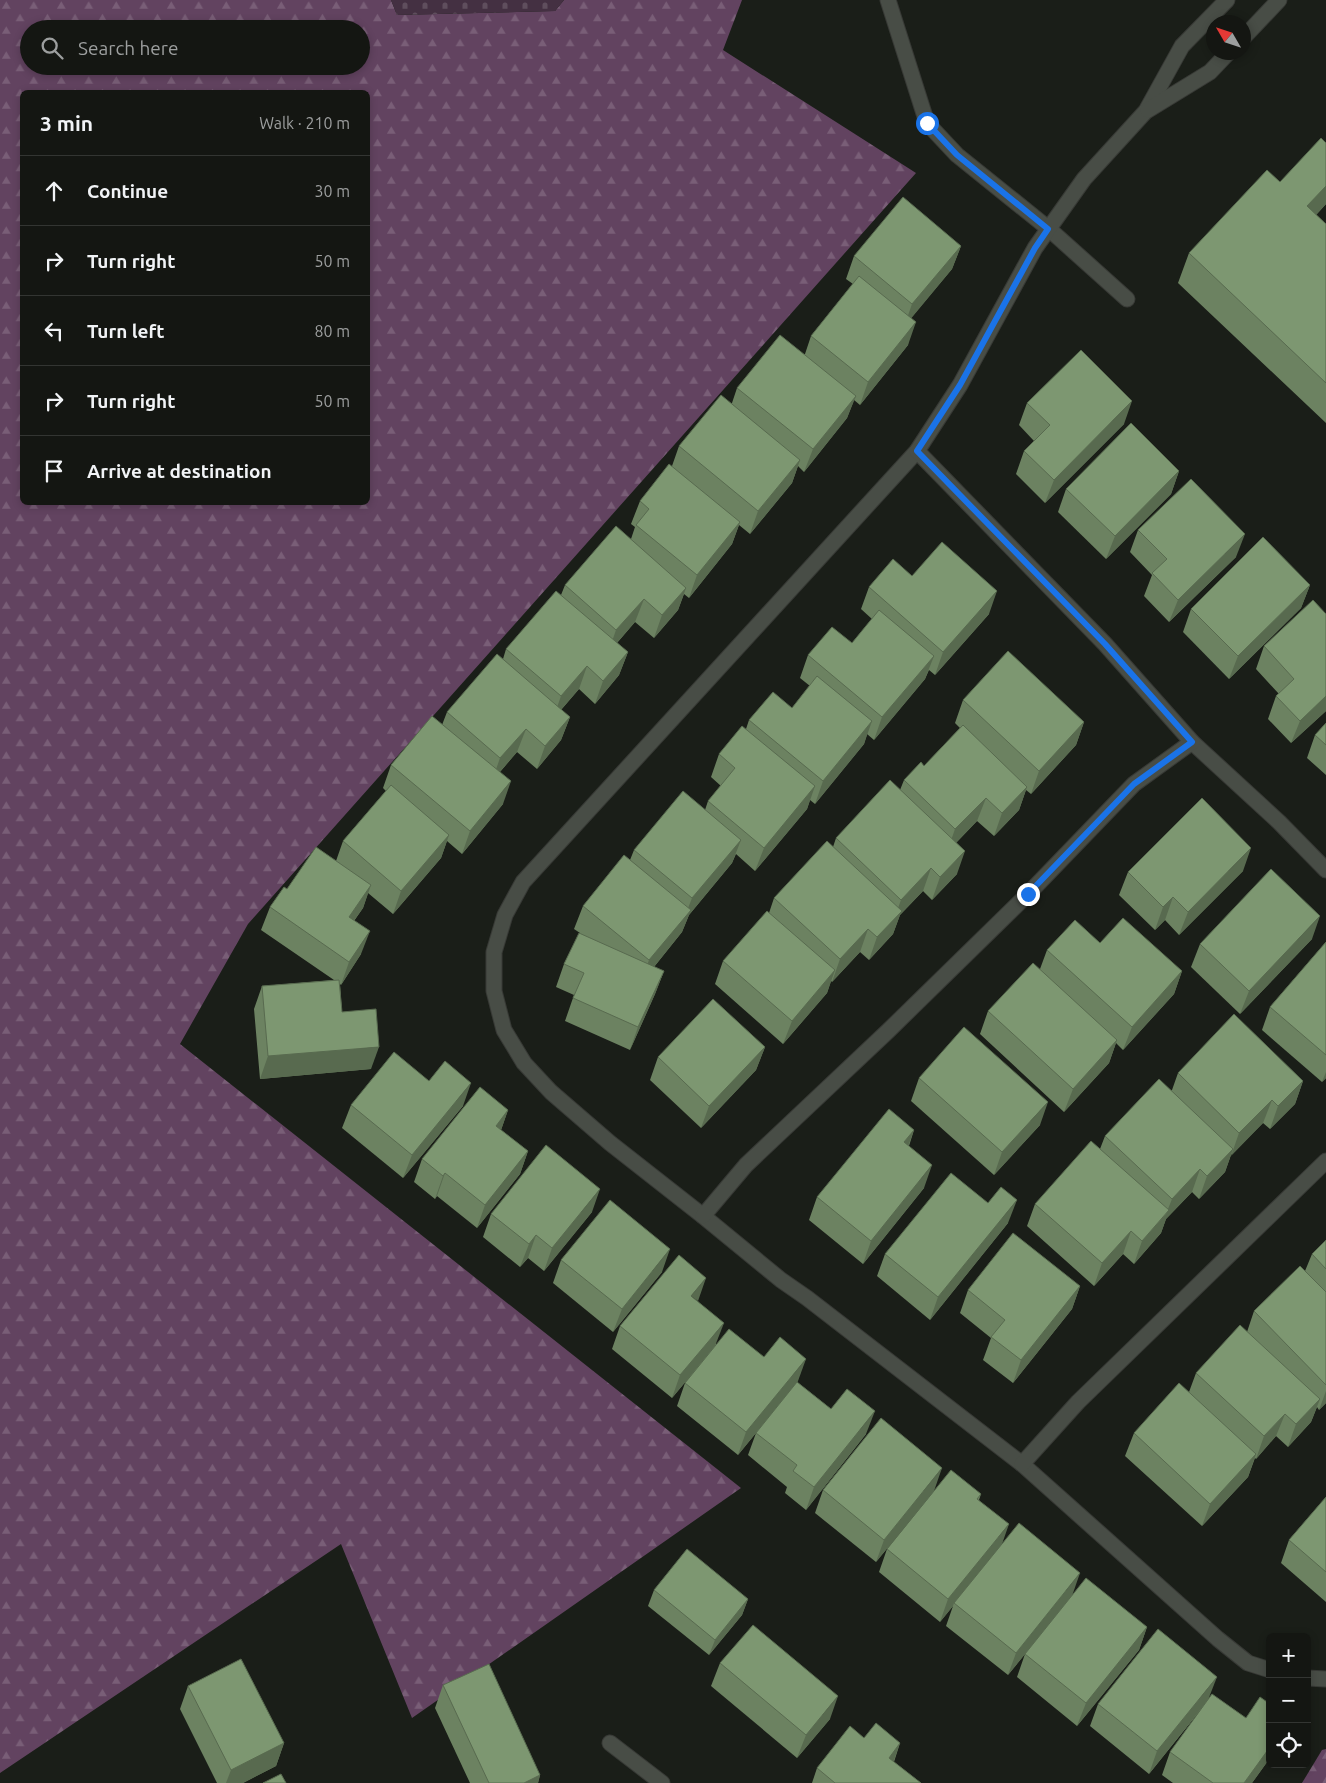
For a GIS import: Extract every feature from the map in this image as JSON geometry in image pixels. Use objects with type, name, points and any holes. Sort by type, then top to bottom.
[{"type":"street","points":[[888,0],[927,123],[957,155],[1048,229],[1127,299]]},
{"type":"street","points":[[1227,0],[1182,46],[1146,111],[1084,179],[1048,229],[1035,248],[960,385],[917,451],[523,882],[505,915],[494,952],[494,991],[504,1030],[524,1063],[551,1092],[610,1143],[781,1280],[1022,1464],[1248,1663],[1266,1669]]},
{"type":"street","points":[[1251,30],[1279,0]]},
{"type":"street","points":[[1146,111],[1210,72],[1221,60]]},
{"type":"street","points":[[917,451],[1105,644],[1192,742],[1279,822],[1326,870]]},
{"type":"street","points":[[703,1216],[746,1166],[1022,901],[1134,784],[1192,742]]},
{"type":"street","points":[[1022,1464],[1078,1402],[1326,1161]]},
{"type":"street","points":[[1311,1678],[1326,1679]]},
{"type":"street","points":[[610,1743],[662,1783]]},
{"type":"green space","points":[[0,0],[391,0],[397,15],[555,11],[564,0],[742,0],[723,50],[916,173],[248,924],[180,1044],[741,1488],[412,1718],[341,1544],[0,1773]]},
{"type":"green space","points":[[391,0],[564,0],[555,11],[397,15]]},
{"type":"green space","points":[[1326,1749],[1326,1783],[1302,1783],[1322,1750]]},
{"type":"building","points":[[1321,138],[1326,143],[1326,186],[1307,206],[1326,224],[1326,383],[1189,253],[1267,170],[1280,182]]},
{"type":"building","points":[[903,197],[961,246],[912,304],[854,256]]},
{"type":"building","points":[[859,276],[916,322],[868,382],[811,336]]},
{"type":"building","points":[[780,335],[856,396],[813,449],[737,388]]},
{"type":"building","points":[[1081,350],[1132,401],[1054,480],[1024,451],[1050,425],[1027,403]]},
{"type":"building","points":[[721,395],[800,460],[758,511],[679,446]]},
{"type":"building","points":[[1131,423],[1179,471],[1115,536],[1066,489]]},
{"type":"building","points":[[669,464],[740,522],[697,575],[636,525],[649,509],[640,501]]},
{"type":"building","points":[[1191,479],[1245,534],[1178,600],[1152,573],[1167,559],[1138,530]]},
{"type":"building","points":[[616,526],[686,588],[662,615],[644,599],[616,630],[565,585]]},
{"type":"building","points":[[1263,537],[1310,585],[1238,656],[1191,609]]},
{"type":"building","points":[[942,542],[997,591],[943,652],[869,587],[893,559],[912,576]]},
{"type":"building","points":[[556,591],[628,652],[603,681],[587,666],[561,696],[506,649]]},
{"type":"building","points":[[1313,600],[1326,614],[1326,696],[1300,721],[1276,696],[1294,679],[1264,646]]},
{"type":"building","points":[[879,610],[934,656],[882,717],[808,655],[832,627],[852,643]]},
{"type":"building","points":[[1008,651],[1084,722],[1039,771],[963,700]]},
{"type":"building","points":[[497,654],[570,717],[545,746],[526,729],[500,758],[447,712]]},
{"type":"building","points":[[817,676],[872,721],[823,781],[749,720],[773,692],[792,708]]},
{"type":"building","points":[[432,716],[511,781],[470,831],[391,765]]},
{"type":"building","points":[[1326,723],[1326,745],[1315,735]]},
{"type":"building","points":[[963,725],[1027,787],[1002,813],[986,798],[955,829],[904,780],[921,762],[924,766]]},
{"type":"building","points":[[742,726],[815,786],[764,848],[708,801],[735,768],[719,754]]},
{"type":"building","points":[[890,780],[965,851],[940,877],[931,868],[901,900],[836,838]]},
{"type":"building","points":[[391,785],[449,835],[401,891],[343,841]]},
{"type":"building","points":[[683,791],[741,840],[692,898],[634,850]]},
{"type":"building","points":[[1202,798],[1251,848],[1188,912],[1173,897],[1163,907],[1128,872]]},
{"type":"building","points":[[827,841],[902,911],[877,937],[868,929],[840,959],[774,898]]},
{"type":"building","points":[[316,847],[371,885],[349,917],[370,931],[349,962],[270,907],[284,887],[287,889]]},
{"type":"building","points":[[624,855],[691,910],[649,960],[583,906]]},
{"type":"building","points":[[1271,869],[1320,916],[1249,991],[1200,944]]},
{"type":"building","points":[[767,911],[835,970],[792,1021],[723,961]]},
{"type":"building","points":[[1123,918],[1182,971],[1132,1027],[1047,950],[1075,920],[1100,943]]},
{"type":"building","points":[[579,933],[664,971],[638,1027],[573,998],[584,973],[564,964]]},
{"type":"building","points":[[1326,942],[1326,1055],[1270,1007]]},
{"type":"building","points":[[1033,963],[1117,1040],[1073,1089],[988,1011]]},
{"type":"building","points":[[339,980],[342,1012],[376,1009],[379,1047],[268,1056],[262,986]]},
{"type":"building","points":[[713,999],[765,1047],[709,1106],[658,1057]]},
{"type":"building","points":[[1234,1014],[1303,1081],[1278,1106],[1272,1100],[1239,1133],[1178,1073]]},
{"type":"building","points":[[964,1027],[1048,1102],[1002,1152],[919,1078]]},
{"type":"building","points":[[394,1052],[429,1081],[445,1061],[471,1083],[412,1155],[351,1105]]},
{"type":"building","points":[[1159,1079],[1233,1149],[1207,1176],[1200,1169],[1172,1199],[1105,1136]]},
{"type":"building","points":[[480,1087],[508,1110],[496,1126],[528,1151],[485,1205],[445,1173],[443,1176],[422,1159]]},
{"type":"building","points":[[889,1109],[914,1130],[904,1142],[932,1165],[871,1241],[817,1197]]},
{"type":"building","points":[[1091,1141],[1169,1210],[1142,1241],[1131,1231],[1102,1263],[1035,1204]]},
{"type":"building","points":[[546,1145],[600,1189],[552,1248],[536,1235],[529,1244],[491,1214]]},
{"type":"building","points":[[951,1173],[988,1203],[1001,1187],[1017,1200],[938,1297],[885,1254]]},
{"type":"building","points":[[610,1200],[670,1249],[622,1309],[561,1260]]},
{"type":"building","points":[[1013,1233],[1080,1286],[1021,1360],[991,1337],[1005,1320],[968,1290]]},
{"type":"building","points":[[1326,1240],[1326,1269],[1312,1254]]},
{"type":"building","points":[[679,1255],[706,1278],[691,1296],[724,1323],[680,1375],[620,1326]]},
{"type":"building","points":[[1300,1266],[1326,1292],[1326,1385],[1254,1311]]},
{"type":"building","points":[[1240,1325],[1320,1399],[1296,1424],[1285,1414],[1264,1436],[1196,1373]]},
{"type":"building","points":[[729,1329],[764,1357],[780,1337],[806,1359],[746,1432],[685,1383]]},
{"type":"building","points":[[797,1382],[831,1409],[847,1389],[875,1411],[814,1487],[793,1471],[797,1465],[756,1433]]},
{"type":"building","points":[[1179,1383],[1256,1454],[1210,1504],[1134,1433]]},
{"type":"building","points":[[881,1418],[942,1468],[884,1540],[823,1490]]},
{"type":"building","points":[[951,1470],[981,1494],[977,1499],[1009,1524],[948,1599],[887,1549]]},
{"type":"building","points":[[1326,1497],[1326,1572],[1289,1540]]},
{"type":"building","points":[[1019,1523],[1080,1573],[1016,1653],[954,1603]]},
{"type":"building","points":[[687,1549],[748,1599],[715,1640],[654,1590]]},
{"type":"building","points":[[1086,1578],[1147,1627],[1086,1703],[1025,1654]]},
{"type":"building","points":[[753,1625],[838,1696],[806,1735],[720,1663]]},
{"type":"building","points":[[1158,1629],[1217,1677],[1157,1751],[1098,1704]]},
{"type":"building","points":[[241,1659],[284,1743],[231,1770],[188,1686]]},
{"type":"building","points":[[489,1664],[540,1775],[524,1783],[489,1783],[443,1685]]},
{"type":"building","points":[[1212,1694],[1246,1718],[1260,1697],[1266,1701],[1266,1753],[1244,1783],[1213,1783],[1170,1752]]},
{"type":"building","points":[[876,1723],[900,1743],[889,1758],[921,1783],[835,1783],[817,1768],[850,1726],[864,1738]]},
{"type":"building","points":[[281,1774],[286,1783],[263,1783]]},
{"type":"route","points":[[927,123],[957,155],[1048,229],[1035,248],[960,385],[917,451],[1105,644],[1192,742],[1134,784],[1028,894]]}]
